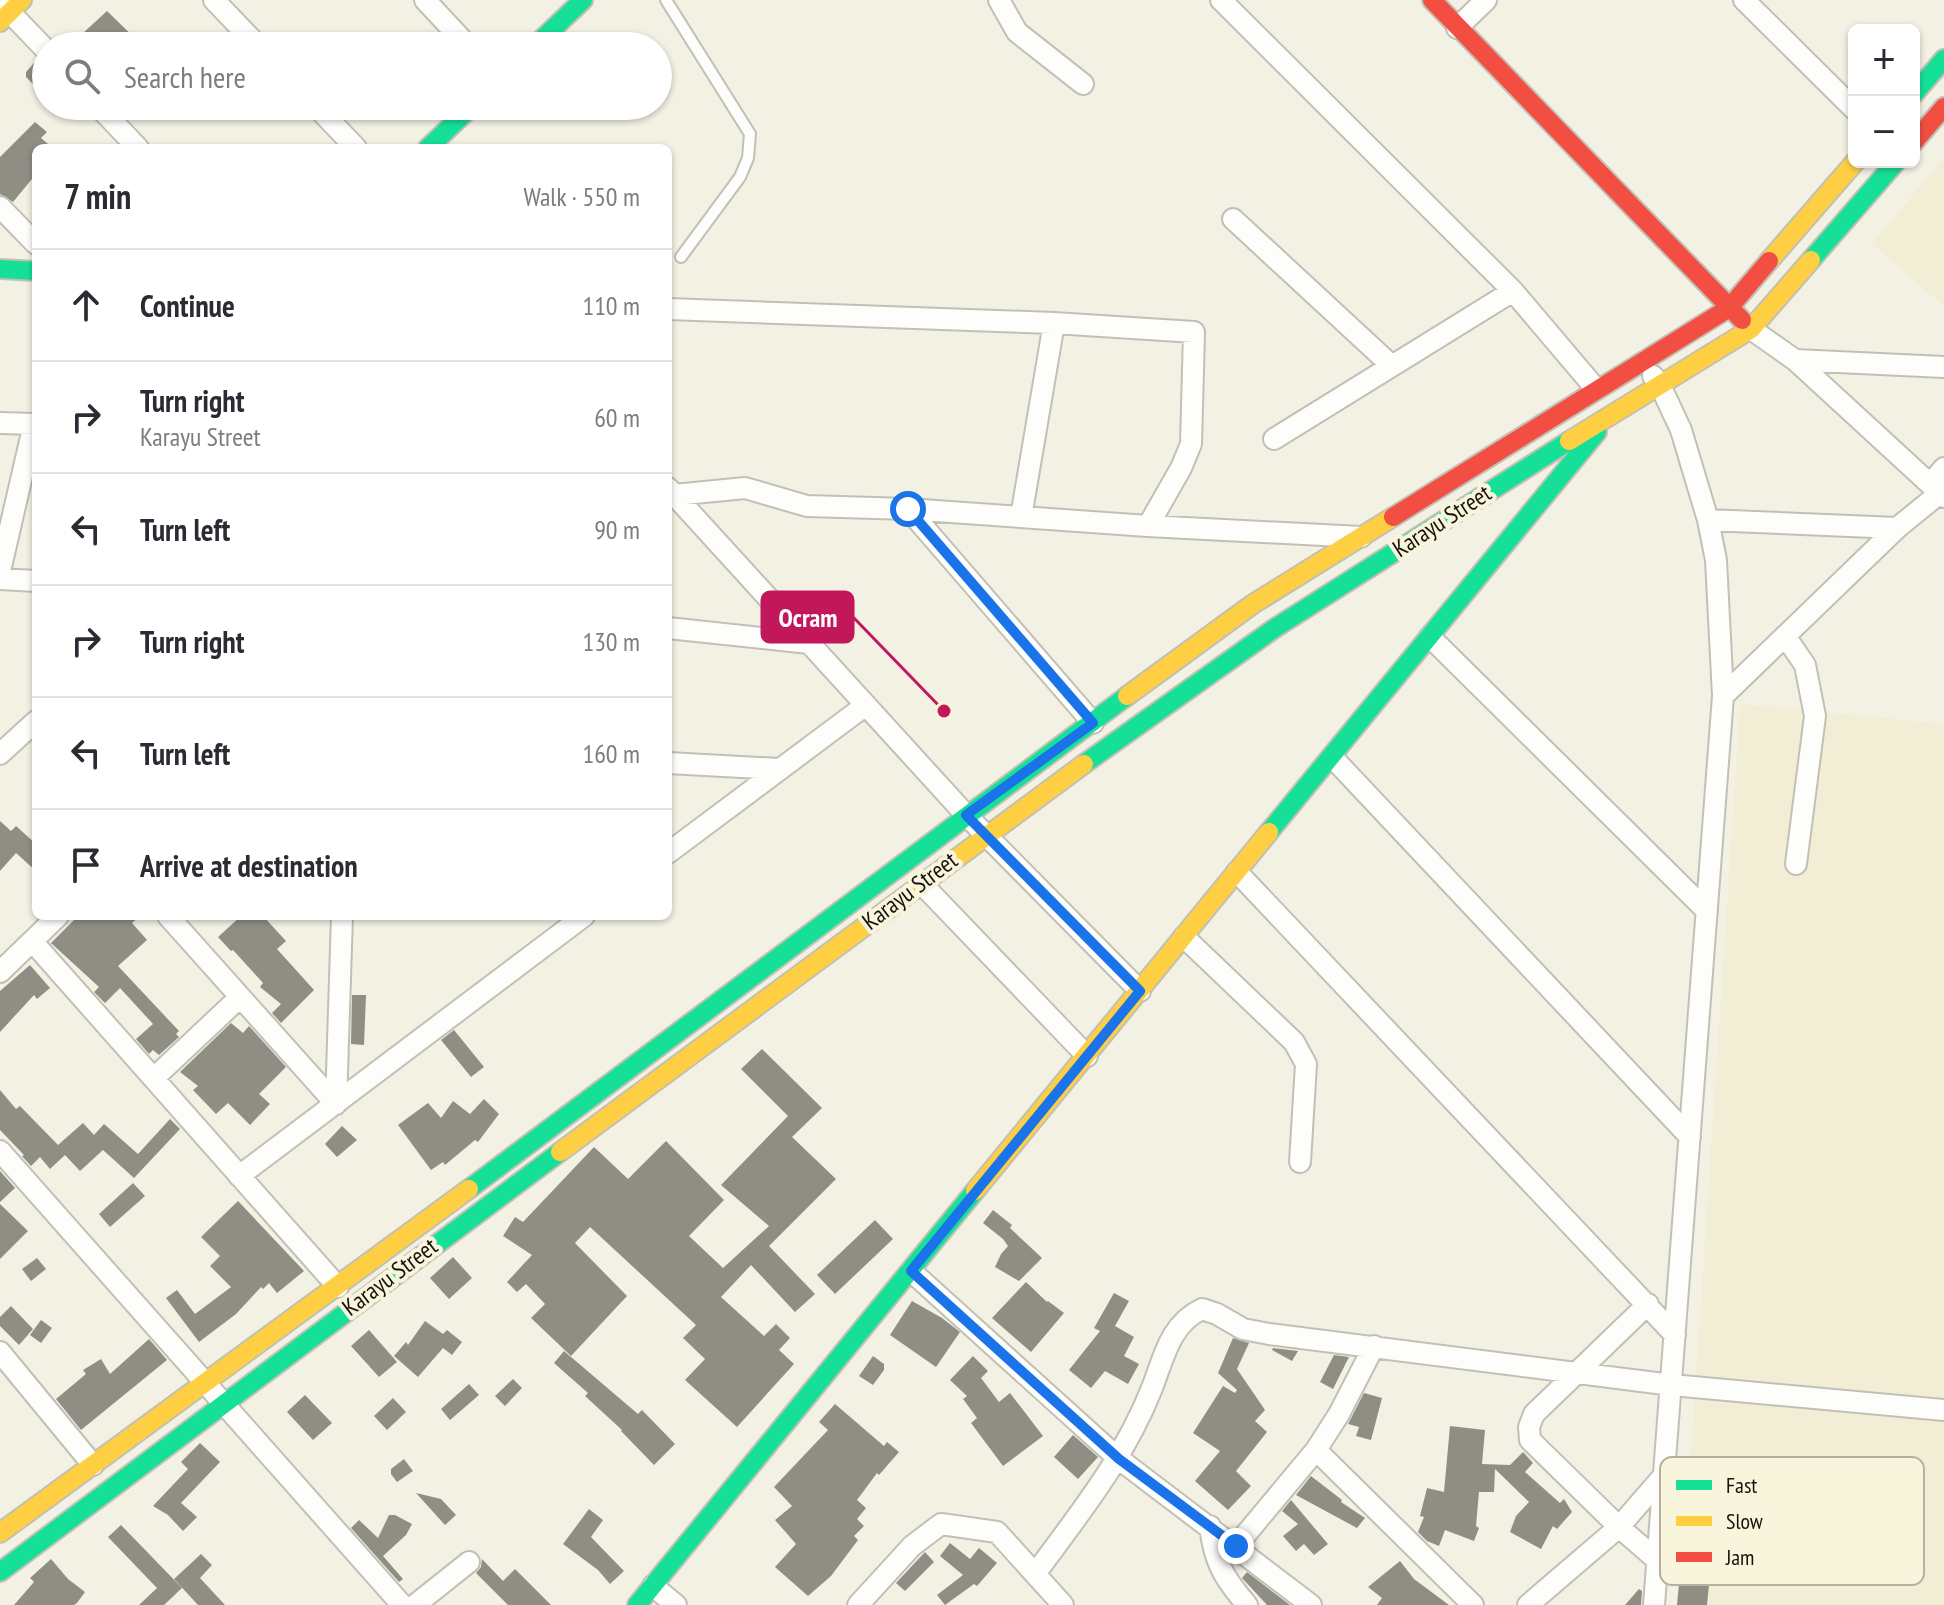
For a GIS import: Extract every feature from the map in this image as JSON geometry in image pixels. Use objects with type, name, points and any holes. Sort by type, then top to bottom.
[{"type":"main road","points":[[550,32],[583,0]]},
{"type":"main road","points":[[1432,0],[1751,329]]},
{"type":"main road","points":[[1920,87],[1944,59]]},
{"type":"main road","points":[[1920,135],[1944,107]]},
{"type":"main road","points":[[432,144],[457,120]]},
{"type":"main road","name":"Karayu Street","points":[[0,1533],[205,1380],[338,1287],[966,815],[1253,604],[1729,308],[1850,168]]},
{"type":"main road","name":"Karayu Street","points":[[0,1572],[223,1402],[985,835],[1275,628],[1659,383],[1751,329],[1891,168]]},
{"type":"main road","points":[[0,269],[32,271]]},
{"type":"main road","points":[[637,1605],[1615,411]]},
{"type":"street","points":[[214,0],[245,32]]},
{"type":"street","points":[[425,0],[455,32]]},
{"type":"street","points":[[999,0],[1017,32],[1083,84]]},
{"type":"street","points":[[1221,0],[1513,291],[1596,389]]},
{"type":"street","points":[[1457,28],[1486,0]]},
{"type":"street","points":[[1753,3],[1848,103]]},
{"type":"street","points":[[8,9],[32,35]]},
{"type":"street","points":[[111,120],[134,144]]},
{"type":"street","points":[[329,120],[352,144]]},
{"type":"street","points":[[0,207],[32,240]]},
{"type":"street","points":[[1233,219],[1392,366]]},
{"type":"street","points":[[1274,439],[1513,291]]},
{"type":"street","points":[[672,309],[1054,323],[1194,332],[1191,444],[1148,526]]},
{"type":"street","points":[[1021,517],[1054,323]]},
{"type":"street","points":[[1751,329],[1795,360],[1938,491]]},
{"type":"street","points":[[1795,360],[1944,367]]},
{"type":"street","points":[[1641,361],[1659,383],[1681,430],[1708,520],[1716,560],[1723,696],[1666,1457]]},
{"type":"street","points":[[0,423],[32,424]]},
{"type":"street","points":[[0,571],[32,437]]},
{"type":"street","points":[[1723,696],[1938,491],[1944,468]]},
{"type":"street","points":[[672,492],[745,488],[807,506],[908,509],[1361,537]]},
{"type":"street","points":[[672,493],[966,815],[1140,991]]},
{"type":"street","points":[[908,509],[1093,723]]},
{"type":"street","points":[[1708,520],[1897,528]]},
{"type":"street","points":[[0,579],[32,581]]},
{"type":"street","points":[[672,628],[809,643]]},
{"type":"street","points":[[1785,636],[1805,665],[1815,716],[1796,864]]},
{"type":"street","points":[[1430,637],[1707,911]]},
{"type":"street","points":[[672,850],[866,705]]},
{"type":"street","points":[[0,754],[32,725]]},
{"type":"street","points":[[1332,757],[1690,1137]]},
{"type":"street","points":[[672,763],[779,769]]},
{"type":"street","points":[[1237,872],[1675,1335]]},
{"type":"street","points":[[921,883],[1087,1056]]},
{"type":"street","points":[[0,972],[54,920]]},
{"type":"street","points":[[171,920],[336,1104]]},
{"type":"street","points":[[336,1104],[342,920]]},
{"type":"street","points":[[239,1176],[579,920]]},
{"type":"street","points":[[1184,937],[1294,1042],[1306,1064],[1300,1162]]},
{"type":"street","points":[[32,941],[338,1287]]},
{"type":"street","points":[[154,1078],[239,998]]},
{"type":"street","points":[[0,1151],[402,1605]]},
{"type":"street","points":[[911,1271],[1119,1459],[1311,1605]]},
{"type":"street","points":[[1648,1304],[1534,1414],[1529,1427],[1530,1440],[1657,1560]]},
{"type":"street","points":[[1035,1574],[1119,1459],[1173,1335],[1187,1316],[1202,1309],[1243,1329],[1672,1385],[1944,1410]]},
{"type":"street","points":[[1236,1546],[1316,1450],[1339,1414],[1374,1346]]},
{"type":"street","points":[[0,1352],[93,1465]]},
{"type":"street","points":[[1316,1450],[1473,1605]]},
{"type":"street","points":[[1528,1605],[1619,1527],[1660,1480]]},
{"type":"street","points":[[858,1605],[912,1546],[941,1524],[997,1532],[1063,1605]]},
{"type":"street","points":[[1210,1526],[1213,1552],[1225,1579],[1247,1605]]},
{"type":"street","points":[[1654,1605],[1660,1528]]},
{"type":"street","points":[[415,1605],[469,1562]]},
{"type":"street","points":[[653,1586],[676,1605]]},
{"type":"lane","points":[[666,0],[750,134],[748,158],[740,177],[681,257]]},
{"type":"shaded area","points":[[1944,157],[1944,306],[1872,244]]},
{"type":"shaded area","points":[[1740,704],[1944,724],[1944,1605],[1681,1605],[1682,1585],[1924,1585],[1924,1457],[1691,1457]]},
{"type":"building","points":[[107,11],[129,32],[84,32]]},
{"type":"building","points":[[32,65],[32,83],[26,77]]},
{"type":"building","points":[[35,122],[47,132],[41,138],[48,144],[32,144],[32,179],[13,202],[0,194],[0,157]]},
{"type":"building","points":[[0,821],[11,831],[16,826],[32,840],[32,867],[16,853],[0,871]]},
{"type":"building","points":[[74,920],[135,920],[132,923],[147,940],[118,966],[179,1031],[176,1034],[179,1037],[159,1055],[153,1050],[149,1054],[136,1039],[153,1024],[120,988],[105,1003],[94,992],[99,987],[51,943]]},
{"type":"building","points":[[237,920],[267,920],[286,941],[277,949],[314,990],[281,1023],[272,1013],[281,1004],[260,987],[263,983],[218,937]]},
{"type":"building","points":[[30,965],[50,988],[37,999],[34,995],[0,1032],[0,991]]},
{"type":"building","points":[[352,995],[366,995],[364,1045],[351,1044]]},
{"type":"building","points":[[231,1023],[243,1033],[249,1026],[286,1067],[259,1094],[270,1104],[250,1125],[228,1103],[216,1114],[193,1090],[198,1086],[180,1072]]},
{"type":"building","points":[[454,1030],[484,1067],[471,1077],[441,1040]]},
{"type":"building","points":[[762,1049],[822,1108],[792,1137],[836,1179],[769,1246],[815,1294],[795,1312],[751,1265],[721,1297],[764,1336],[776,1324],[790,1338],[779,1350],[794,1364],[737,1427],[685,1380],[705,1359],[683,1338],[696,1325],[590,1227],[575,1243],[627,1296],[571,1356],[531,1318],[545,1304],[526,1284],[517,1292],[507,1282],[532,1255],[503,1236],[515,1217],[523,1222],[594,1147],[628,1179],[666,1141],[724,1200],[689,1236],[723,1268],[769,1226],[721,1185],[788,1116],[741,1069]]},
{"type":"building","points":[[0,1090],[16,1109],[20,1106],[58,1145],[83,1123],[94,1135],[104,1124],[138,1154],[170,1119],[180,1129],[134,1178],[103,1150],[80,1171],[65,1155],[50,1169],[40,1157],[31,1166],[0,1130]]},
{"type":"building","points":[[484,1099],[499,1114],[478,1142],[475,1140],[445,1165],[443,1162],[431,1170],[398,1125],[428,1103],[441,1118],[453,1101],[470,1114]]},
{"type":"building","points":[[342,1126],[357,1140],[337,1157],[325,1144]]},
{"type":"building","points":[[0,1171],[15,1188],[0,1202]]},
{"type":"building","points":[[133,1183],[145,1196],[110,1227],[99,1214]]},
{"type":"building","points":[[238,1201],[304,1271],[277,1293],[269,1283],[263,1289],[261,1287],[236,1314],[199,1342],[166,1298],[177,1290],[195,1314],[231,1287],[210,1266],[220,1256],[201,1237]]},
{"type":"building","points":[[0,1204],[28,1231],[0,1259]]},
{"type":"building","points":[[993,1210],[1012,1225],[1010,1228],[1042,1258],[1019,1281],[995,1267],[1008,1246],[983,1223]]},
{"type":"building","points":[[875,1220],[893,1239],[835,1294],[817,1275]]},
{"type":"building","points":[[453,1257],[472,1278],[449,1299],[430,1278]]},
{"type":"building","points":[[37,1258],[46,1269],[31,1281],[22,1269]]},
{"type":"building","points":[[1026,1282],[1064,1313],[1031,1352],[992,1318]]},
{"type":"building","points":[[1114,1293],[1129,1301],[1115,1326],[1134,1337],[1124,1356],[1139,1364],[1128,1384],[1105,1371],[1091,1388],[1069,1370],[1100,1331],[1094,1328]]},
{"type":"building","points":[[912,1301],[960,1332],[936,1367],[890,1335]]},
{"type":"building","points":[[11,1306],[33,1329],[19,1345],[0,1326],[0,1317]]},
{"type":"building","points":[[41,1320],[52,1328],[41,1343],[30,1335]]},
{"type":"building","points":[[425,1321],[443,1334],[447,1330],[462,1342],[452,1355],[443,1348],[418,1377],[394,1356],[406,1342],[408,1345]]},
{"type":"building","points":[[369,1330],[397,1362],[379,1377],[351,1346]]},
{"type":"building","points":[[1233,1338],[1249,1343],[1237,1369],[1265,1410],[1255,1421],[1267,1432],[1236,1471],[1251,1486],[1228,1510],[1195,1481],[1220,1451],[1193,1433],[1223,1386],[1235,1393],[1237,1390],[1218,1373]]},
{"type":"building","points":[[149,1339],[167,1360],[81,1430],[56,1399],[86,1374],[83,1370],[101,1359],[110,1374]]},
{"type":"building","points":[[1273,1348],[1298,1351],[1292,1361]]},
{"type":"building","points":[[564,1351],[638,1414],[642,1410],[675,1444],[654,1465],[585,1396],[588,1393],[554,1363]]},
{"type":"building","points":[[1334,1355],[1349,1357],[1333,1389],[1320,1382]]},
{"type":"building","points":[[873,1356],[884,1364],[884,1370],[873,1385],[859,1376]]},
{"type":"building","points":[[973,1356],[988,1371],[981,1378],[999,1402],[1010,1393],[1043,1436],[1003,1466],[971,1423],[977,1418],[963,1399],[967,1396],[950,1380]]},
{"type":"building","points":[[513,1379],[522,1388],[505,1406],[495,1396]]},
{"type":"building","points":[[469,1384],[479,1395],[450,1420],[441,1409]]},
{"type":"building","points":[[1364,1393],[1382,1398],[1371,1440],[1356,1436],[1359,1427],[1348,1424]]},
{"type":"building","points":[[305,1395],[332,1423],[313,1440],[287,1412]]},
{"type":"building","points":[[393,1398],[406,1412],[387,1430],[374,1416]]},
{"type":"building","points":[[835,1404],[884,1446],[887,1442],[899,1452],[879,1475],[877,1473],[857,1500],[866,1508],[857,1519],[864,1526],[854,1536],[858,1540],[831,1576],[808,1596],[775,1567],[796,1544],[775,1520],[792,1506],[774,1487],[828,1430],[819,1422]]},
{"type":"building","points":[[1450,1426],[1485,1430],[1482,1464],[1510,1465],[1523,1452],[1533,1463],[1525,1472],[1560,1503],[1564,1499],[1572,1512],[1557,1529],[1553,1526],[1541,1549],[1510,1532],[1516,1516],[1529,1502],[1495,1469],[1494,1492],[1479,1492],[1476,1526],[1479,1528],[1474,1541],[1445,1530],[1439,1546],[1427,1541],[1418,1532],[1424,1517],[1420,1516],[1427,1488],[1444,1492]]},
{"type":"building","points":[[1073,1435],[1098,1457],[1078,1479],[1054,1457]]},
{"type":"building","points":[[200,1443],[220,1462],[181,1503],[197,1517],[183,1531],[168,1515],[153,1506],[188,1469],[181,1462]]},
{"type":"building","points":[[404,1459],[413,1471],[397,1482],[391,1469]]},
{"type":"building","points":[[1311,1476],[1365,1518],[1357,1528],[1296,1495]]},
{"type":"building","points":[[416,1493],[441,1499],[456,1515],[445,1525]]},
{"type":"building","points":[[1291,1500],[1328,1544],[1314,1555],[1304,1544],[1296,1551],[1283,1536],[1298,1524],[1282,1511]]},
{"type":"building","points":[[589,1509],[603,1520],[591,1537],[624,1571],[610,1584],[598,1570],[563,1544]]},
{"type":"building","points":[[389,1515],[412,1524],[406,1535],[383,1556],[403,1579],[399,1582],[351,1528],[359,1520],[378,1538]]},
{"type":"building","points":[[121,1525],[182,1588],[164,1605],[139,1605],[157,1588],[108,1537]]},
{"type":"building","points":[[950,1543],[970,1559],[979,1548],[997,1563],[977,1586],[974,1584],[945,1605],[937,1595],[963,1575],[940,1556]]},
{"type":"building","points":[[925,1552],[934,1562],[905,1591],[896,1583]]},
{"type":"building","points":[[201,1554],[212,1565],[200,1578],[225,1605],[198,1605],[174,1579]]},
{"type":"building","points":[[51,1559],[68,1579],[85,1592],[77,1603],[14,1605],[34,1582],[30,1578]]},
{"type":"building","points":[[482,1559],[503,1581],[515,1569],[551,1605],[508,1605],[476,1573]]},
{"type":"building","points":[[1400,1561],[1414,1579],[1449,1605],[1377,1605],[1382,1598],[1368,1587]]},
{"type":"building","points":[[1247,1572],[1290,1605],[1267,1605],[1242,1578]]},
{"type":"building","points":[[1679,1585],[1709,1585],[1707,1605],[1677,1605]]},
{"type":"building","points":[[1639,1589],[1642,1591],[1641,1605],[1625,1605]]},
{"type":"traffic: fast","points":[[550,32],[583,0]]},
{"type":"traffic: fast","points":[[1920,87],[1944,59]]},
{"type":"traffic: fast","points":[[432,144],[457,120]]},
{"type":"traffic: fast","points":[[1811,260],[1891,168]]},
{"type":"traffic: fast","points":[[0,269],[32,271]]},
{"type":"traffic: fast","points":[[1269,832],[1597,432]]},
{"type":"traffic: fast","points":[[1084,764],[1275,628],[1569,441]]},
{"type":"traffic: fast","points":[[469,1189],[1127,696]]},
{"type":"traffic: fast","points":[[0,1572],[560,1152]]},
{"type":"traffic: fast","points":[[637,1605],[975,1191]]},
{"type":"traffic: slow","points":[[0,22],[22,0]]},
{"type":"traffic: slow","points":[[1769,261],[1850,168]]},
{"type":"traffic: slow","points":[[1569,441],[1751,329],[1811,260]]},
{"type":"traffic: slow","points":[[1127,696],[1253,604],[1393,517]]},
{"type":"traffic: slow","points":[[560,1152],[1084,764]]},
{"type":"traffic: slow","points":[[975,1191],[1269,832]]},
{"type":"traffic: slow","points":[[0,1533],[469,1189]]},
{"type":"traffic: jam","points":[[1432,0],[1742,320]]},
{"type":"traffic: jam","points":[[1920,135],[1944,107]]},
{"type":"traffic: jam","points":[[1393,517],[1729,308],[1769,261]]},
{"type":"place","name":"Ocram","points":[[944,711]]},
{"type":"route","points":[[908,509],[1093,723],[966,815],[1140,991],[911,1271],[1119,1459],[1236,1546]]}]
